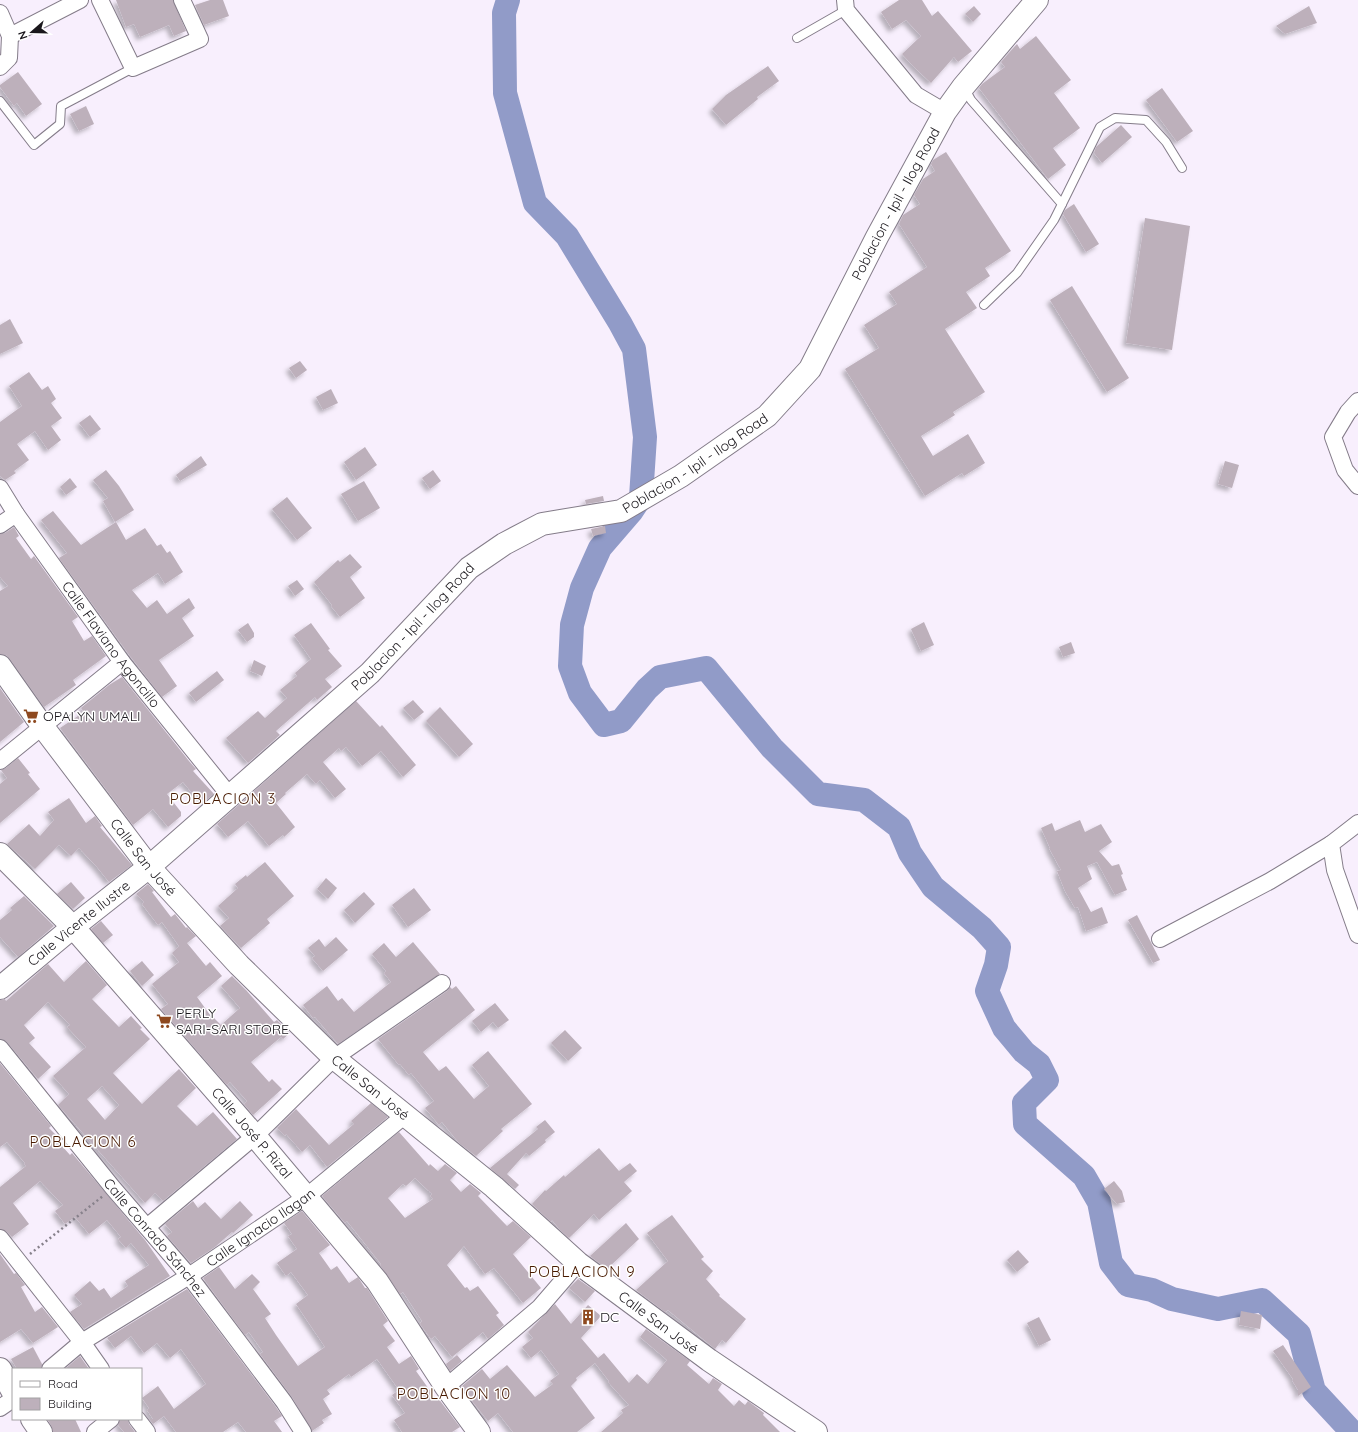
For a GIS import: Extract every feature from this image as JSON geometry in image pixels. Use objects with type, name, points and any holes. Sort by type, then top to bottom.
[{"type":"street","points":[[10,36],[80,0]]},
{"type":"street","points":[[100,0],[133,68],[200,39],[182,0]]},
{"type":"street","name":"Poblacion - Ipil - Ilog Road","points":[[230,796],[370,673],[469,568],[504,544],[542,524],[621,511],[681,476],[767,416],[810,369],[877,237],[945,112],[963,86],[1037,0]]},
{"type":"street","points":[[846,5],[916,95],[945,112]]},
{"type":"street","points":[[0,13],[10,36],[9,58],[0,67]]},
{"type":"street","points":[[1358,401],[1348,412],[1333,437],[1345,470],[1358,486]]},
{"type":"street","name":"Calle Flaviano Agoncillo","points":[[0,488],[16,514],[122,662],[230,796]]},
{"type":"street","points":[[0,525],[16,514]]},
{"type":"street","points":[[0,761],[122,662]]},
{"type":"street","name":"Calle San José","points":[[0,666],[43,727],[149,867],[239,965],[334,1058],[404,1116],[494,1187],[578,1263],[709,1360],[816,1432]]},
{"type":"street","name":"Calle Vicente Ilustre","points":[[0,988],[73,927],[149,867],[230,796]]},
{"type":"street","points":[[1160,939],[1270,882],[1331,844],[1358,823]]},
{"type":"street","points":[[1331,844],[1335,870],[1358,935]]},
{"type":"street","name":"Calle José P. Rizal","points":[[0,854],[73,927],[255,1136],[377,1281],[446,1387],[478,1432]]},
{"type":"street","points":[[147,1227],[255,1136],[334,1058],[442,983]]},
{"type":"street","name":"Calle Conrado Sánchez","points":[[0,1048],[113,1188],[189,1276],[284,1402],[303,1432]]},
{"type":"street","name":"Calle Ignacio Ilagan","points":[[51,1368],[82,1342],[189,1276],[306,1197],[404,1116]]},
{"type":"street","points":[[0,1238],[82,1342],[100,1368]]},
{"type":"street","points":[[446,1387],[540,1307],[578,1263]]},
{"type":"street","points":[[0,1369],[12,1390]]},
{"type":"street","points":[[0,1408],[12,1400]]},
{"type":"street","points":[[33,1420],[41,1432]]},
{"type":"street","points":[[95,1432],[111,1420]]},
{"type":"street","points":[[139,1420],[147,1432]]},
{"type":"lane","points":[[797,38],[846,5]]},
{"type":"lane","points":[[0,101],[34,145],[60,124],[61,106],[133,68]]},
{"type":"lane","points":[[963,86],[971,100],[1062,204]]},
{"type":"lane","points":[[984,305],[1017,273],[1054,220],[1100,127],[1115,118],[1146,120],[1166,142],[1182,168]]},
{"type":"path","points":[[19,1263],[113,1188]]},
{"type":"building","points":[[116,0],[173,0],[186,31],[174,36],[169,25],[140,37],[134,24],[126,27]]},
{"type":"building","points":[[210,0],[223,0],[229,16],[204,25],[195,5]]},
{"type":"building","points":[[899,0],[922,0],[932,16],[938,11],[972,51],[958,62],[954,57],[931,83],[902,54],[921,36],[906,20],[892,29],[881,12]]},
{"type":"building","points":[[974,6],[981,14],[973,22],[965,14]]},
{"type":"building","points":[[1309,6],[1317,23],[1285,34],[1276,26]]},
{"type":"building","points":[[1036,36],[1071,80],[1054,93],[1080,128],[1053,148],[1066,165],[1048,179],[979,88],[982,84],[1005,67],[1001,62],[1017,44],[1020,49]]},
{"type":"building","points":[[768,66],[779,81],[757,97],[758,99],[726,125],[712,109],[726,95]]},
{"type":"building","points":[[18,72],[42,104],[26,116],[17,103],[14,106],[0,87],[0,85]]},
{"type":"building","points":[[1162,88],[1193,131],[1177,142],[1146,100]]},
{"type":"building","points":[[86,106],[94,124],[79,131],[70,114]]},
{"type":"building","points":[[1121,125],[1132,137],[1102,163],[1094,153],[1096,147]]},
{"type":"building","points":[[946,152],[1011,251],[985,268],[990,276],[966,292],[977,308],[945,329],[985,392],[953,412],[955,415],[921,436],[933,456],[968,434],[985,463],[964,476],[962,473],[925,496],[845,369],[879,348],[864,325],[897,304],[889,292],[927,267],[899,224],[903,215],[920,204],[914,195],[923,179],[935,171],[931,164],[933,160]]},
{"type":"building","points":[[1074,204],[1099,244],[1086,252],[1063,214],[1065,210]]},
{"type":"building","points":[[1145,218],[1190,226],[1172,350],[1126,343]]},
{"type":"building","points":[[1072,286],[1129,378],[1107,392],[1050,300]]},
{"type":"building","points":[[10,319],[23,343],[0,354],[0,325]]},
{"type":"building","points":[[300,361],[307,370],[296,378],[289,368]]},
{"type":"building","points":[[29,372],[42,390],[48,386],[56,399],[51,403],[62,418],[51,426],[61,440],[48,450],[35,431],[17,444],[29,460],[14,471],[16,473],[5,480],[0,476],[0,422],[22,406],[9,386]]},
{"type":"building","points":[[331,389],[338,403],[323,410],[316,397]]},
{"type":"building","points":[[90,415],[101,429],[90,437],[79,423]]},
{"type":"building","points":[[365,447],[377,465],[356,480],[344,462]]},
{"type":"building","points":[[201,456],[207,465],[180,481],[176,475]]},
{"type":"building","points":[[1225,461],[1239,465],[1232,488],[1218,484]]},
{"type":"building","points":[[106,470],[119,486],[134,510],[115,522],[103,501],[108,498],[93,480]]},
{"type":"building","points":[[433,470],[441,481],[430,489],[422,478]]},
{"type":"building","points":[[70,478],[77,487],[66,495],[60,487]]},
{"type":"building","points":[[364,481],[380,508],[358,521],[341,494]]},
{"type":"building","points":[[603,496],[604,501],[586,504],[585,500]]},
{"type":"building","points":[[287,497],[312,528],[297,540],[272,509]]},
{"type":"building","points":[[53,511],[81,545],[116,522],[126,540],[145,528],[157,546],[161,544],[167,553],[170,551],[183,572],[165,584],[158,573],[132,590],[147,608],[157,600],[167,614],[189,598],[195,608],[182,618],[194,636],[159,660],[177,686],[162,697],[130,656],[59,558],[67,553],[41,520]]},
{"type":"building","points":[[605,526],[606,533],[593,536],[591,529]]},
{"type":"building","points":[[14,527],[19,536],[16,538],[31,559],[34,556],[78,617],[72,621],[84,641],[92,636],[106,656],[73,680],[76,685],[44,707],[10,659],[6,655],[0,654],[0,591],[8,586],[0,577],[0,534],[5,533]]},
{"type":"building","points":[[350,554],[362,567],[350,577],[365,598],[340,617],[314,582],[338,560],[340,562]]},
{"type":"building","points":[[297,580],[304,589],[295,596],[288,586]]},
{"type":"building","points":[[924,622],[934,645],[921,651],[911,629]]},
{"type":"building","points":[[248,623],[254,633],[254,637],[247,642],[238,630]]},
{"type":"building","points":[[311,623],[330,649],[328,650],[342,666],[325,679],[332,687],[317,700],[315,697],[276,731],[280,735],[248,763],[226,738],[258,711],[265,718],[287,698],[280,690],[297,676],[295,673],[311,659],[294,635]]},
{"type":"building","points":[[1071,642],[1075,653],[1063,657],[1059,647]]},
{"type":"building","points":[[254,660],[266,666],[262,676],[250,671]]},
{"type":"building","points":[[217,671],[224,680],[196,702],[189,693]]},
{"type":"building","points":[[122,677],[196,769],[193,771],[214,794],[204,802],[194,791],[192,793],[183,782],[167,794],[181,812],[181,816],[168,827],[153,809],[133,825],[60,728],[84,712],[81,708],[109,685]]},
{"type":"building","points":[[0,688],[24,722],[0,742]]},
{"type":"building","points":[[413,700],[424,712],[414,720],[403,708]]},
{"type":"building","points":[[356,701],[380,727],[382,725],[416,765],[403,777],[381,751],[362,766],[346,747],[341,751],[339,748],[323,762],[346,789],[335,798],[320,780],[316,784],[307,774],[276,803],[295,827],[284,837],[283,835],[269,846],[248,821],[228,837],[217,824]]},
{"type":"building","points":[[440,707],[473,744],[459,757],[426,721]]},
{"type":"building","points":[[18,758],[40,789],[0,823],[0,784],[7,778],[1,770],[6,768]]},
{"type":"building","points":[[69,798],[86,823],[95,816],[102,826],[100,827],[132,865],[109,882],[79,848],[71,856],[59,845],[35,869],[7,844],[29,824],[40,836],[54,820],[48,812]]},
{"type":"building","points":[[1080,820],[1085,832],[1101,824],[1112,842],[1099,851],[1112,866],[1119,864],[1123,874],[1121,875],[1127,890],[1115,895],[1097,862],[1087,866],[1092,879],[1078,888],[1091,912],[1102,907],[1108,923],[1086,931],[1078,907],[1075,908],[1065,891],[1057,871],[1061,870],[1049,848],[1041,828],[1052,823],[1055,831]]},
{"type":"building","points":[[265,862],[294,896],[267,919],[270,923],[241,948],[220,926],[229,918],[218,906],[238,888],[235,884],[246,875],[247,877]]},
{"type":"building","points":[[326,878],[337,888],[328,899],[317,889]]},
{"type":"building","points":[[71,882],[85,898],[73,909],[57,894]]},
{"type":"building","points":[[148,884],[154,891],[152,892],[171,917],[175,914],[186,928],[187,927],[196,936],[187,943],[206,966],[210,962],[222,976],[197,997],[213,1019],[214,1018],[221,1025],[240,1008],[221,986],[232,976],[274,1022],[277,1020],[290,1033],[283,1039],[281,1037],[251,1062],[269,1082],[272,1079],[282,1089],[253,1115],[244,1104],[247,1101],[230,1082],[227,1085],[161,1009],[168,1004],[152,984],[179,962],[172,953],[179,946],[162,922],[158,925],[142,904],[144,902],[136,894]]},
{"type":"building","points":[[414,888],[431,910],[408,927],[392,905]]},
{"type":"building","points":[[364,892],[375,904],[355,923],[344,910]]},
{"type":"building","points":[[24,896],[54,926],[18,957],[0,937],[0,920],[12,910],[10,908]]},
{"type":"building","points":[[1137,915],[1160,960],[1153,963],[1128,920]]},
{"type":"building","points":[[101,921],[113,935],[103,943],[91,929]]},
{"type":"building","points":[[336,937],[348,950],[323,971],[312,958],[315,956],[308,948],[319,939],[325,947]]},
{"type":"building","points":[[413,942],[440,974],[338,1044],[315,1017],[313,1018],[303,1005],[327,986],[338,1001],[342,998],[354,1012],[391,982],[384,973],[386,971],[372,954],[384,943],[396,957]]},
{"type":"building","points":[[86,961],[107,985],[92,999],[119,1027],[131,1016],[142,1028],[140,1029],[150,1039],[113,1073],[142,1104],[179,1069],[196,1088],[177,1106],[197,1126],[213,1112],[237,1139],[163,1201],[155,1193],[145,1203],[58,1105],[69,1094],[53,1076],[86,1047],[67,1027],[70,1025],[48,1002],[24,1025],[35,1038],[29,1043],[51,1067],[38,1079],[7,1042],[0,1039],[0,1000],[5,999],[6,1001],[48,964],[64,982]],"holes":[[[102,1086],[119,1105],[105,1120],[87,1099]]]},
{"type":"building","points":[[142,961],[154,975],[142,986],[130,971]]},
{"type":"building","points":[[456,986],[475,1010],[423,1052],[439,1071],[446,1066],[474,1099],[489,1086],[472,1065],[488,1051],[532,1104],[501,1129],[503,1131],[476,1156],[459,1143],[442,1122],[439,1125],[425,1108],[434,1101],[411,1073],[409,1075],[400,1064],[399,1065],[378,1039],[447,991],[450,987],[452,989]]},
{"type":"building","points":[[495,1003],[509,1020],[498,1028],[493,1022],[481,1032],[472,1021]]},
{"type":"building","points":[[565,1030],[582,1048],[568,1061],[551,1043]]},
{"type":"building","points":[[0,1063],[51,1126],[49,1128],[56,1135],[54,1137],[70,1155],[72,1153],[145,1240],[170,1276],[84,1329],[70,1312],[82,1304],[74,1295],[90,1281],[99,1291],[104,1288],[111,1298],[128,1286],[125,1281],[149,1265],[131,1243],[126,1248],[118,1239],[121,1237],[107,1220],[89,1234],[75,1217],[65,1224],[55,1211],[63,1205],[40,1181],[13,1203],[29,1224],[12,1237],[7,1232],[0,1229],[0,1187],[26,1166],[7,1142],[0,1147]]},
{"type":"building","points":[[371,1103],[388,1117],[327,1167],[310,1145],[302,1152],[286,1134],[285,1136],[277,1128],[296,1109],[329,1145],[354,1124],[351,1121]]},
{"type":"building","points":[[545,1120],[555,1132],[545,1140],[546,1142],[529,1156],[526,1153],[507,1174],[519,1185],[515,1189],[490,1168],[538,1129],[536,1127]]},
{"type":"building","points":[[399,1132],[429,1166],[430,1164],[438,1171],[445,1164],[457,1173],[450,1180],[461,1192],[470,1184],[481,1193],[478,1196],[507,1226],[513,1221],[531,1237],[513,1254],[541,1288],[523,1303],[494,1268],[485,1274],[464,1246],[447,1265],[465,1288],[467,1287],[470,1291],[478,1286],[499,1313],[496,1315],[504,1325],[488,1339],[483,1332],[452,1357],[435,1336],[431,1339],[420,1324],[422,1321],[403,1292],[400,1294],[380,1265],[381,1264],[347,1221],[345,1223],[322,1196]],"holes":[[[415,1178],[432,1194],[430,1196],[433,1199],[405,1218],[388,1198],[403,1184],[406,1186]]]},
{"type":"building","points":[[599,1148],[619,1171],[630,1163],[637,1171],[624,1182],[632,1191],[599,1220],[594,1214],[569,1238],[552,1220],[551,1222],[532,1204],[545,1190],[546,1191],[564,1175],[565,1177]]},
{"type":"building","points":[[1114,1181],[1122,1191],[1125,1202],[1117,1204],[1104,1189]]},
{"type":"building","points":[[193,1201],[198,1208],[205,1202],[221,1219],[240,1201],[253,1215],[215,1247],[191,1263],[167,1236],[172,1232],[165,1224]]},
{"type":"building","points":[[302,1211],[330,1245],[319,1253],[331,1270],[337,1266],[349,1283],[358,1277],[365,1288],[367,1288],[388,1321],[383,1325],[395,1341],[387,1347],[399,1364],[411,1356],[419,1369],[416,1371],[436,1399],[438,1398],[460,1427],[452,1432],[402,1432],[394,1420],[405,1413],[392,1395],[399,1390],[377,1359],[351,1377],[349,1374],[327,1390],[330,1394],[323,1399],[332,1414],[322,1420],[324,1423],[312,1431],[292,1397],[260,1354],[263,1352],[249,1332],[245,1335],[203,1278],[219,1267],[235,1289],[252,1274],[260,1282],[253,1289],[271,1314],[265,1318],[298,1366],[325,1347],[296,1304],[308,1295],[291,1272],[286,1276],[277,1263],[297,1249],[288,1236],[292,1234],[284,1223]]},
{"type":"building","points":[[672,1215],[704,1257],[701,1259],[713,1271],[706,1279],[720,1295],[719,1296],[746,1319],[726,1343],[722,1340],[715,1349],[668,1310],[665,1312],[636,1290],[668,1261],[647,1233]]},
{"type":"building","points":[[626,1223],[639,1239],[607,1269],[590,1256]]},
{"type":"building","points":[[1018,1250],[1029,1262],[1017,1272],[1007,1260]]},
{"type":"building","points":[[0,1254],[14,1274],[16,1273],[25,1285],[21,1287],[35,1312],[42,1307],[58,1327],[33,1343],[21,1329],[0,1342]]},
{"type":"building","points":[[578,1279],[595,1291],[585,1302],[569,1288]]},
{"type":"building","points":[[187,1289],[282,1416],[274,1421],[282,1432],[246,1432],[238,1422],[223,1432],[176,1432],[164,1416],[153,1424],[149,1419],[153,1419],[147,1410],[149,1408],[142,1398],[158,1386],[174,1409],[206,1384],[181,1349],[170,1358],[157,1343],[144,1353],[131,1336],[115,1348],[107,1338]]},
{"type":"building","points":[[555,1304],[571,1324],[588,1305],[601,1316],[581,1338],[598,1358],[604,1353],[629,1383],[637,1374],[648,1384],[667,1360],[640,1337],[646,1329],[690,1361],[687,1365],[709,1384],[713,1378],[722,1384],[718,1390],[734,1406],[739,1400],[745,1405],[748,1401],[764,1413],[763,1415],[780,1432],[601,1432],[623,1413],[621,1410],[629,1405],[608,1382],[609,1381],[595,1363],[576,1378],[577,1380],[571,1386],[595,1418],[577,1432],[513,1432],[498,1413],[488,1421],[461,1387],[482,1369],[490,1379],[507,1365],[535,1397],[553,1384],[550,1381],[559,1374],[541,1350],[531,1358],[522,1347],[533,1338],[528,1332]]},
{"type":"building","points":[[1241,1311],[1262,1315],[1260,1329],[1239,1325]]},
{"type":"building","points":[[1039,1317],[1051,1340],[1039,1346],[1027,1323]]},
{"type":"building","points":[[1283,1345],[1311,1387],[1298,1396],[1298,1390],[1292,1380],[1293,1379],[1273,1351]]},
{"type":"building","points":[[33,1347],[42,1364],[41,1368],[16,1368],[11,1359]]},
{"type":"building","points":[[457,1355],[462,1361],[450,1371],[446,1364]]},
{"type":"building","points":[[80,1356],[88,1368],[66,1368]]},
{"type":"building","points":[[48,1420],[75,1420],[81,1432],[53,1432]]},
{"type":"building","points":[[120,1420],[128,1420],[129,1424],[135,1432],[124,1432],[118,1425]]},
{"type":"waterway","points":[[508,0],[504,13],[505,93],[535,203],[567,236],[620,323],[634,349],[645,437],[641,497],[631,512],[600,548],[582,588],[572,625],[570,666],[580,693],[604,725],[621,721],[647,689],[660,677],[706,668],[772,748],[818,794],[864,800],[899,827],[910,853],[933,887],[982,928],[999,947],[996,965],[987,991],[1004,1028],[1024,1052],[1039,1064],[1047,1080],[1024,1103],[1025,1124],[1084,1176],[1099,1202],[1111,1263],[1128,1285],[1152,1290],[1172,1299],[1218,1309],[1262,1300],[1299,1334],[1314,1391],[1352,1432]]},
{"type":"place","name":"OPALYN UMALI","points":[[31,716]]},
{"type":"place","name":"PERLY SARI-SARI STORE","points":[[164,1021]]},
{"type":"place","name":"DC","points":[[588,1317]]},
{"type":"district","name":"POBLACION 3","points":[[223,798]]},
{"type":"district","name":"POBLACION 6","points":[[83,1141]]},
{"type":"district","name":"POBLACION 9","points":[[582,1271]]},
{"type":"district","name":"POBLACION 10","points":[[454,1393]]}]
